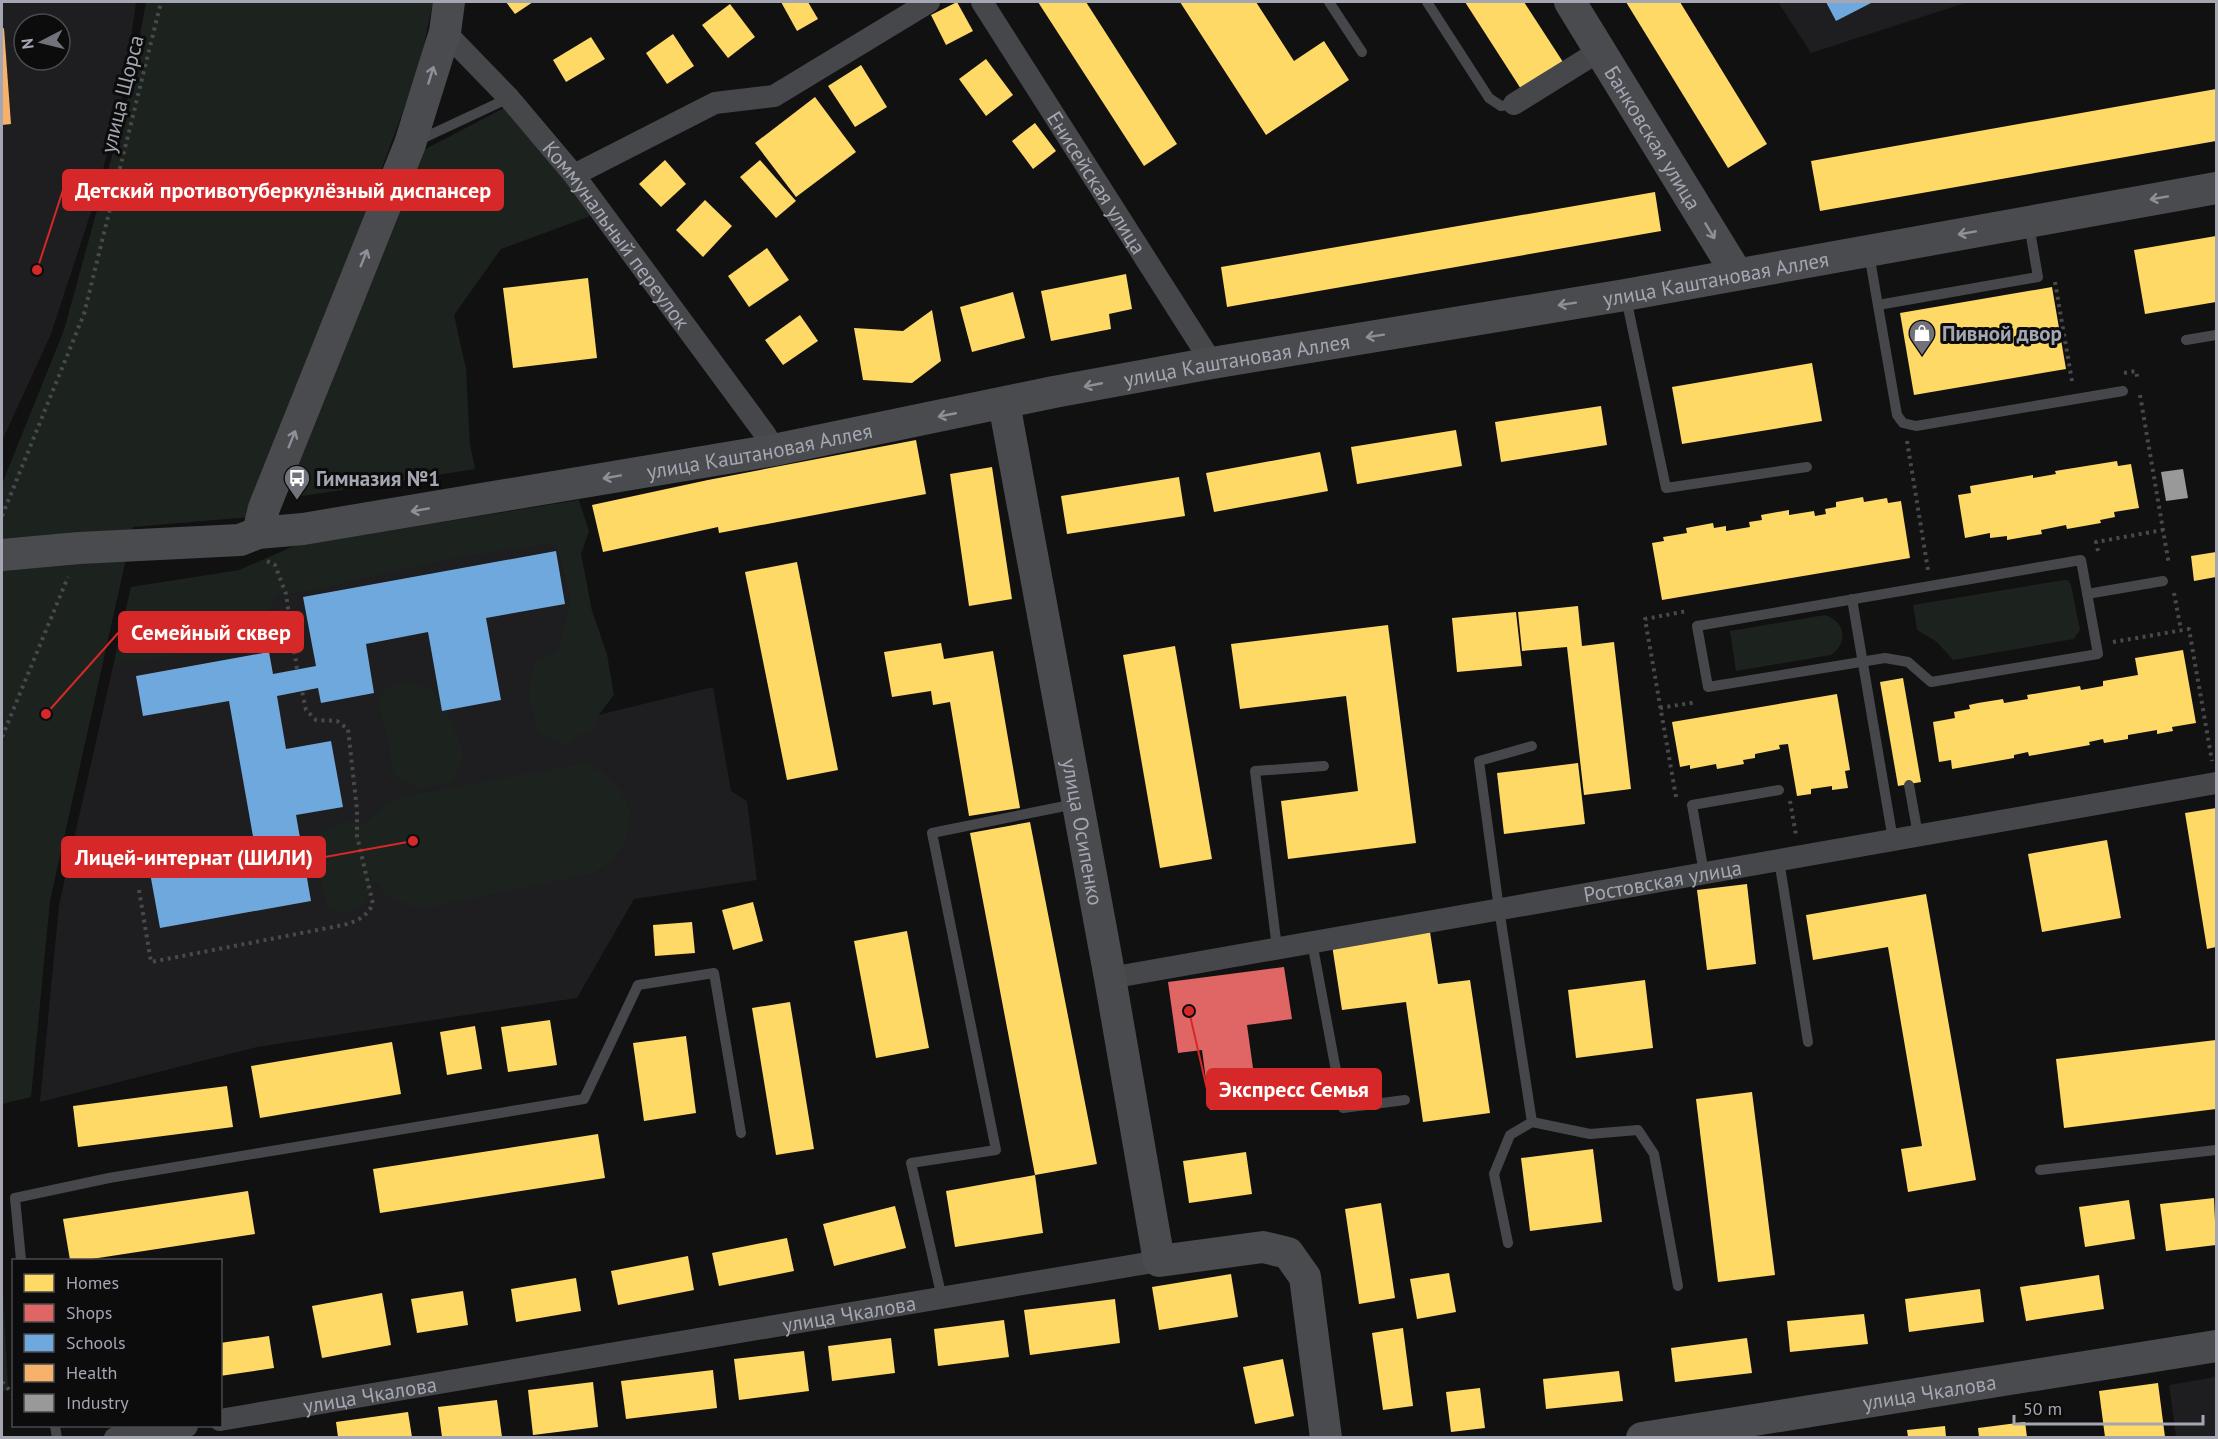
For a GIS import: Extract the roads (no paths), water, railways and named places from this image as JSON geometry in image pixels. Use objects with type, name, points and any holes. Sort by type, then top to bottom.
[{"type":"street","points":[[256,543],[264,508],[410,144],[445,32],[449,2]]},
{"type":"street","points":[[574,174],[716,103],[774,96],[929,2]]},
{"type":"street","name":"Енисейская улица","points":[[982,2],[1212,363]]},
{"type":"street","name":"Банковская улица","points":[[1570,2],[1737,274]]},
{"type":"street","name":"Коммунальный переулок","points":[[445,32],[509,98],[574,174],[765,434],[774,450]]},
{"type":"street","points":[[1515,104],[1600,50]]},
{"type":"street","name":"улица Каштановая Аллея","points":[[2,555],[79,548],[240,540],[256,543],[303,529],[774,450],[1212,363],[1625,295],[2217,188]]},
{"type":"street","name":"улица Осипенко","points":[[1004,404],[1110,978],[1159,1262]]},
{"type":"street","name":"Ростовская улица","points":[[1110,978],[1918,836],[2215,775]]},
{"type":"street","name":"улица Чкалова","points":[[222,1420],[1159,1262],[1263,1247],[1288,1253],[1305,1277],[1326,1437]]},
{"type":"street","name":"улица Чкалова","points":[[1642,1437],[2217,1346]]},
{"type":"street","points":[[116,1437],[175,1427]]},
{"type":"lane","points":[[1329,2],[1362,52]]},
{"type":"lane","points":[[1427,2],[1489,98],[1501,106],[1515,104]]},
{"type":"lane","points":[[410,144],[509,98]]},
{"type":"lane","points":[[1878,305],[2038,277],[2029,222]]},
{"type":"lane","points":[[1868,250],[1897,415],[1904,423],[1916,426],[2123,391]]},
{"type":"lane","points":[[1625,295],[1666,488],[1807,467]]},
{"type":"lane","points":[[2186,340],[2217,335]]},
{"type":"lane","points":[[2081,560],[2087,594],[2098,654],[1932,682],[1908,662],[1885,658],[1708,687],[1697,626],[2081,560]]},
{"type":"lane","points":[[2087,594],[2163,581]]},
{"type":"lane","points":[[1852,599],[1893,840]]},
{"type":"lane","points":[[1532,746],[1479,760],[1532,1122]]},
{"type":"lane","points":[[1277,948],[1255,771],[1324,766]]},
{"type":"lane","points":[[1909,785],[1918,836]]},
{"type":"lane","points":[[1704,873],[1692,805],[1779,790]]},
{"type":"lane","points":[[942,1298],[911,1163],[996,1150],[932,833],[1078,803]]},
{"type":"lane","points":[[1779,860],[1808,1042]]},
{"type":"lane","points":[[1312,942],[1343,1108],[1406,1100]]},
{"type":"lane","points":[[21,1259],[15,1198],[108,1178],[584,1099],[638,985],[714,973],[741,1133]]},
{"type":"lane","points":[[1508,1243],[1494,1174],[1510,1135],[1532,1122],[1590,1134],[1638,1131],[1654,1154],[1678,1286]]},
{"type":"lane","points":[[2040,1170],[2217,1150]]},
{"type":"place","name":"Детский противотуберкулёзный диспансер","points":[[37,270]]},
{"type":"place","name":"Пивной двор","points":[[1922,356]]},
{"type":"place","name":"Гимназия №1","points":[[297,501]]},
{"type":"place","name":"Семейный сквер","points":[[46,714]]},
{"type":"place","name":"Лицей-интернат (ШИЛИ)","points":[[413,841]]},
{"type":"place","name":"Экспресс Семья","points":[[1189,1011]]}]
